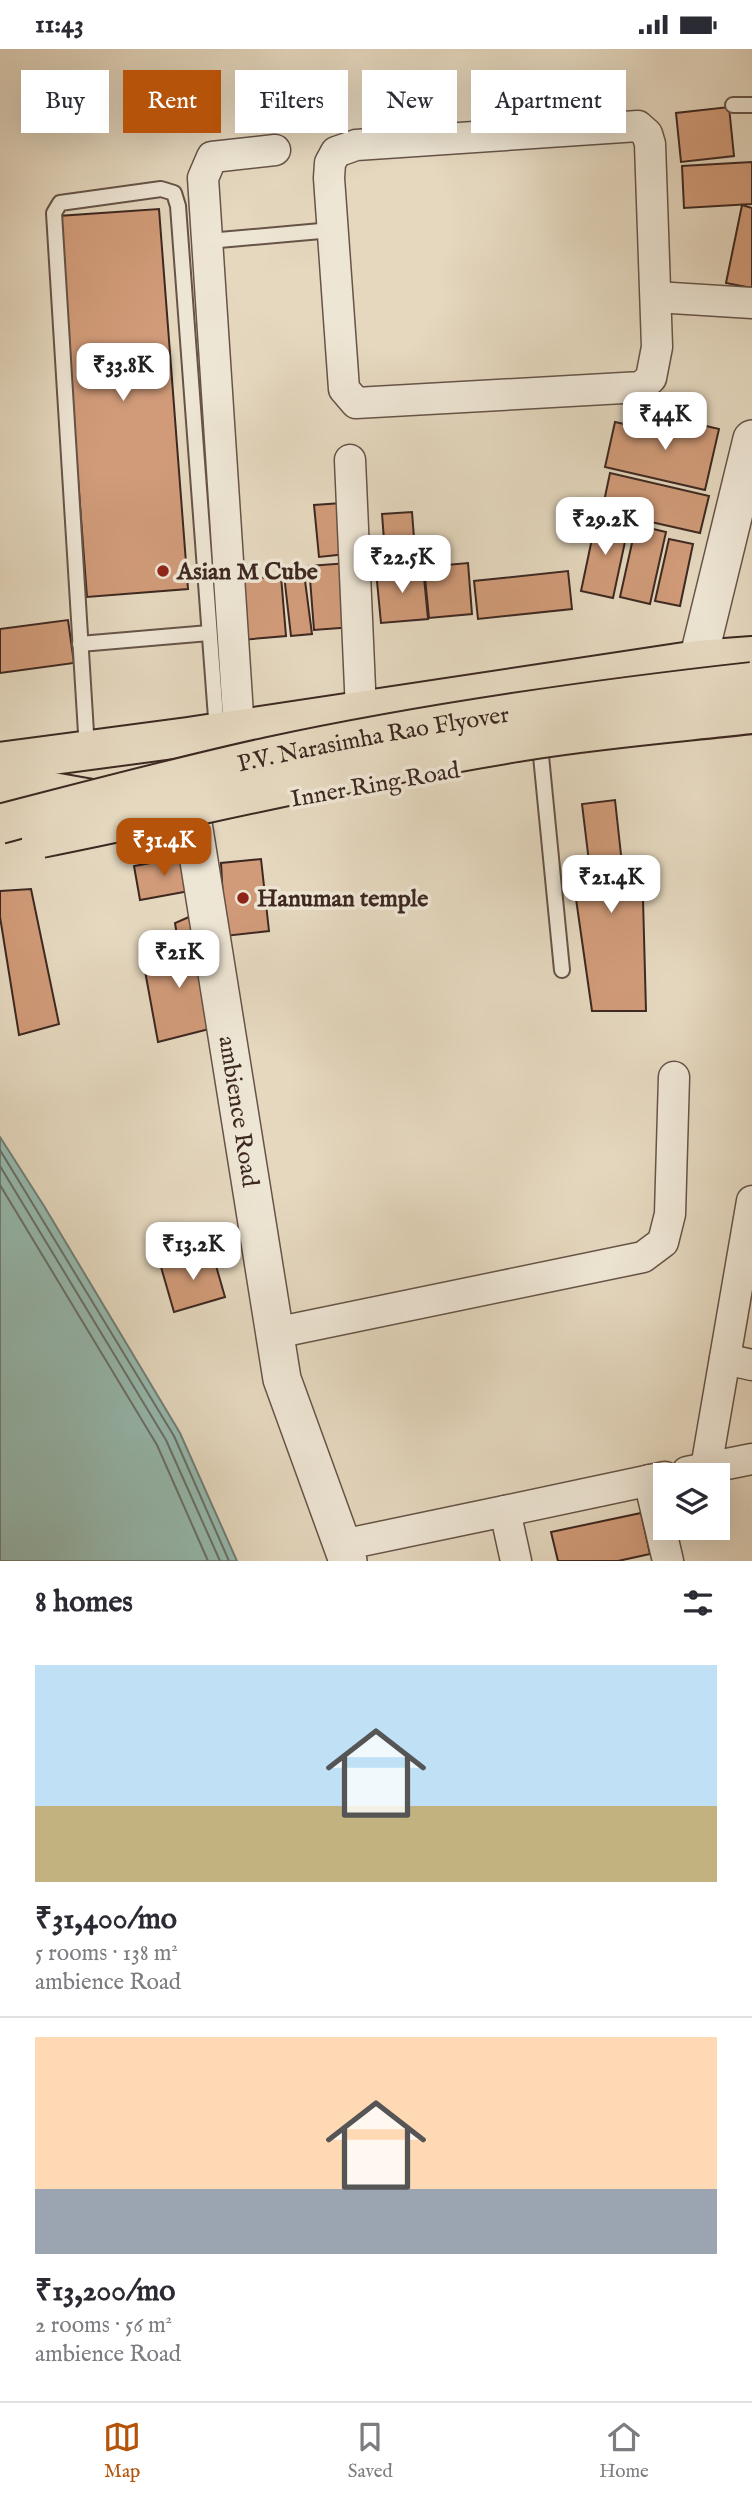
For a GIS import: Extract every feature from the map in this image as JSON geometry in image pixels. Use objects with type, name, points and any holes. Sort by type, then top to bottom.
[{"type":"main road","points":[[0,762],[228,731],[698,660],[752,656]]},
{"type":"main road","name":"P.V. Narasimha Rao Flyover","points":[[0,824],[258,760],[399,733],[524,710],[752,682]]},
{"type":"main road","name":"P.V. Narasimha Rao Flyover","points":[[0,847],[275,787],[536,739],[752,714]]},
{"type":"main road","name":"Inner Ring Road","points":[[0,795],[52,792],[192,817],[541,757],[752,731]]},
{"type":"street","points":[[638,126],[646,134],[650,144],[656,297],[657,347],[651,378],[641,387],[356,403],[344,389],[330,163],[336,152],[356,145],[638,126]]},
{"type":"street","points":[[228,731],[208,241],[203,178],[212,157],[275,150]]},
{"type":"street","points":[[656,297],[752,303]]},
{"type":"street","points":[[704,735],[698,660],[752,439]]},
{"type":"street","points":[[350,460],[361,711]]},
{"type":"street","name":"ambience Road","points":[[192,817],[282,1379],[345,1553]]},
{"type":"street","points":[[275,1333],[643,1257],[663,1242],[670,1215],[674,1077]]},
{"type":"street","points":[[708,1463],[739,1362],[752,1201]]},
{"type":"street","points":[[730,1463],[752,1459]]},
{"type":"street","points":[[345,1553],[505,1511],[653,1480]]},
{"type":"street","points":[[505,1511],[516,1561]]},
{"type":"street","points":[[666,1540],[667,1561]]},
{"type":"lane","points":[[733,105],[752,105]]},
{"type":"lane","points":[[88,751],[54,213],[60,203],[161,189],[174,193],[178,206],[209,633],[228,731]]},
{"type":"lane","points":[[208,241],[321,231]]},
{"type":"lane","points":[[80,644],[209,633]]},
{"type":"lane","points":[[541,757],[562,970]]},
{"type":"water","points":[[0,1137],[180,1433],[237,1561],[0,1561]]},
{"type":"building","points":[[729,107],[734,156],[681,162],[676,113]]},
{"type":"building","points":[[752,162],[752,204],[684,208],[682,166]]},
{"type":"building","points":[[742,205],[752,208],[752,288],[726,283]]},
{"type":"building","points":[[159,209],[188,589],[87,597],[58,216]]},
{"type":"building","points":[[663,416],[719,429],[705,490],[605,467],[615,422],[660,432]]},
{"type":"building","points":[[610,473],[709,496],[700,533],[602,511]]},
{"type":"building","points":[[342,503],[346,554],[319,557],[314,505]]},
{"type":"building","points":[[412,512],[416,564],[386,566],[382,514]]},
{"type":"building","points":[[597,515],[629,523],[613,598],[581,591]]},
{"type":"building","points":[[636,525],[666,532],[650,604],[620,597]]},
{"type":"building","points":[[669,539],[693,544],[680,606],[655,601]]},
{"type":"building","points":[[348,563],[353,627],[314,630],[309,566]]},
{"type":"building","points":[[468,563],[472,614],[429,618],[424,567]]},
{"type":"building","points":[[423,567],[428,619],[381,623],[376,571]]},
{"type":"building","points":[[568,571],[572,609],[478,619],[474,581]]},
{"type":"building","points":[[304,573],[312,634],[291,636],[284,575]]},
{"type":"building","points":[[281,576],[286,636],[241,640],[236,580]]},
{"type":"building","points":[[68,620],[74,663],[0,673],[0,629]]},
{"type":"building","points":[[615,800],[622,864],[642,862],[646,1011],[592,1011],[571,864],[589,862],[582,804]]},
{"type":"building","points":[[189,856],[195,890],[140,900],[134,866]]},
{"type":"building","points":[[261,859],[269,931],[225,936],[221,863]]},
{"type":"building","points":[[31,889],[59,1024],[19,1035],[0,917],[0,891]]},
{"type":"building","points":[[189,917],[217,1027],[158,1042],[143,960],[180,954],[175,923]]},
{"type":"building","points":[[212,1252],[225,1297],[174,1312],[161,1267]]},
{"type":"building","points":[[641,1513],[650,1554],[618,1561],[558,1561],[551,1532]]},
{"type":"place","name":"Asian M Cube","points":[[163,571]]},
{"type":"place","name":"Hanuman temple","points":[[243,898]]}]
